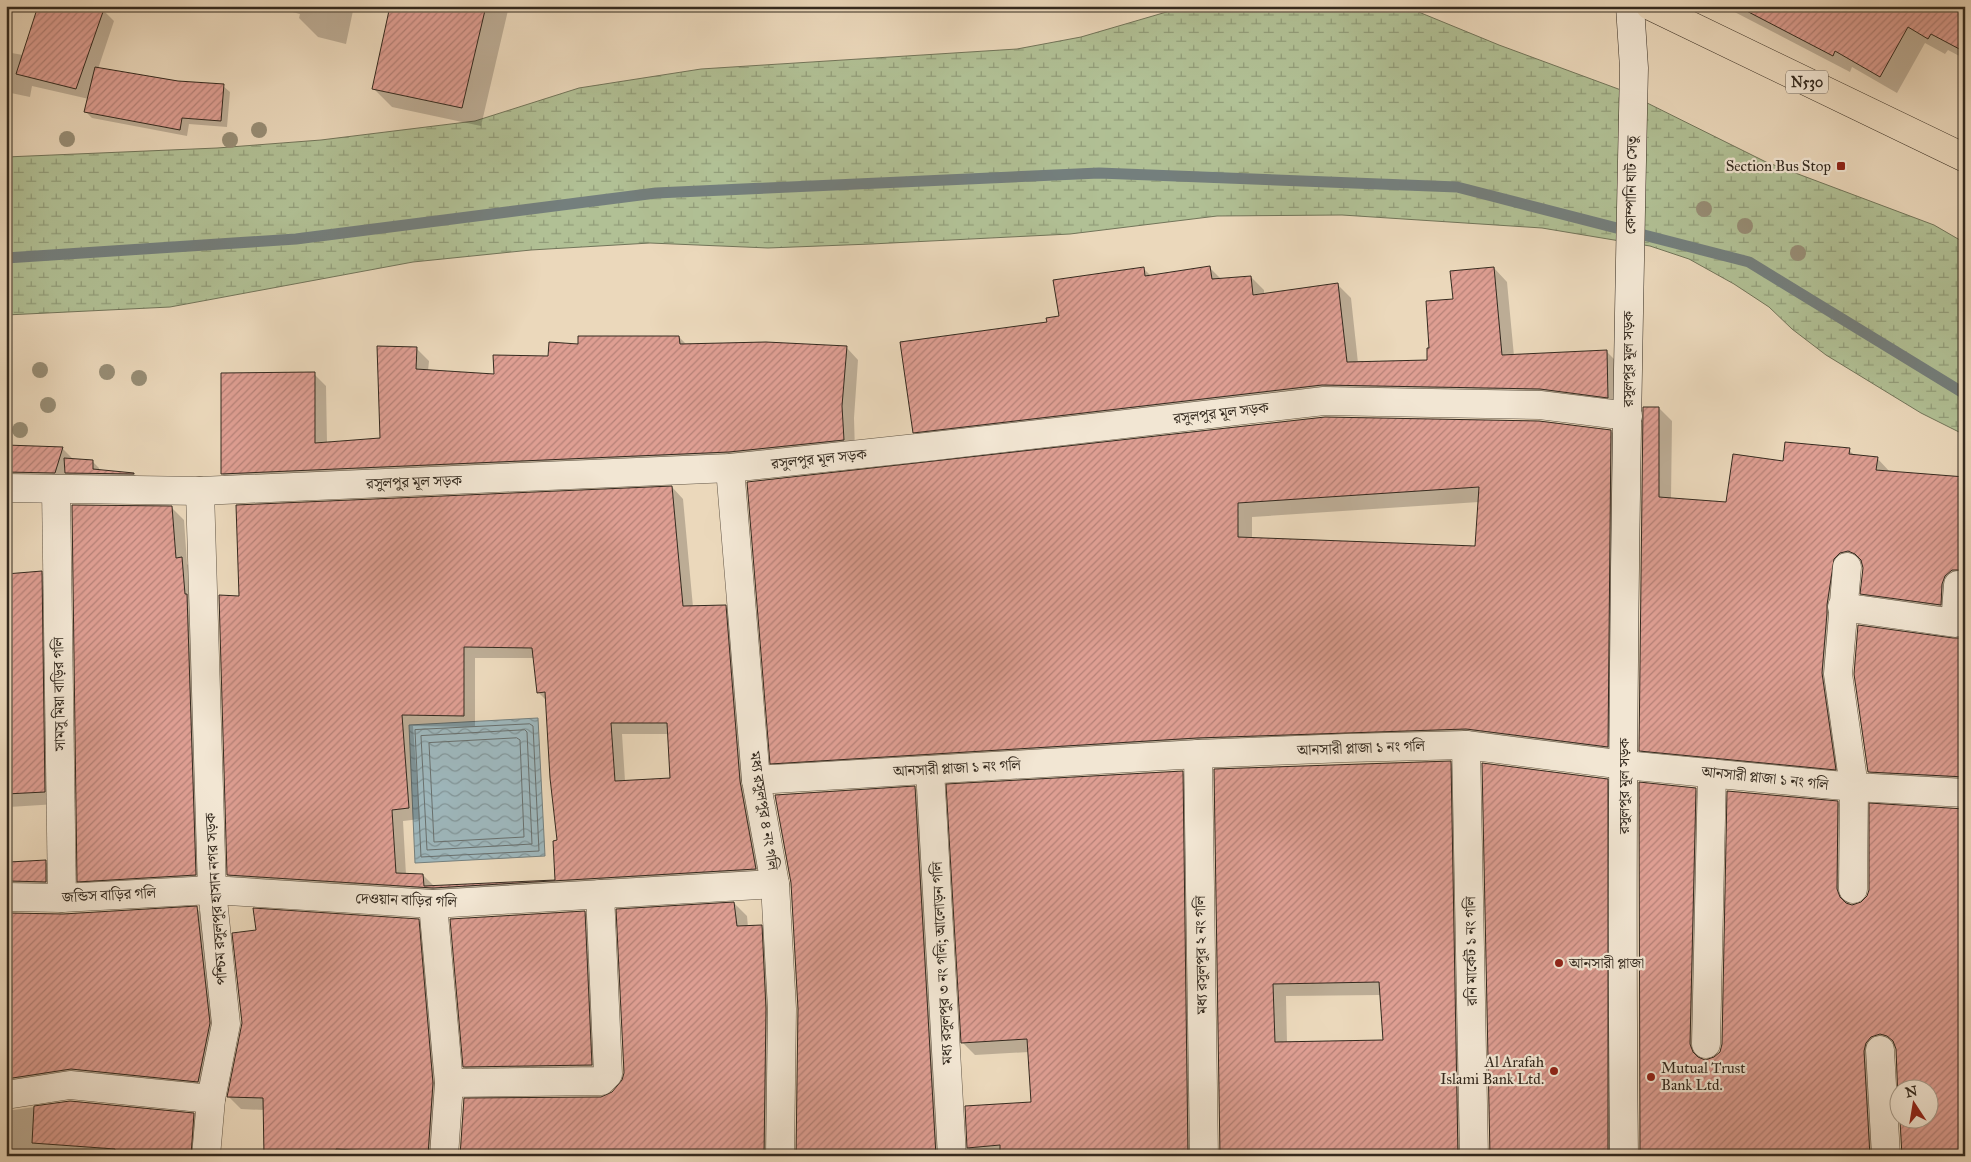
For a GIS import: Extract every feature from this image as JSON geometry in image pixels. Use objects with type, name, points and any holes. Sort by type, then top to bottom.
[{"type":"highway","name":"N530","points":[[1650,6],[1965,158]]},
{"type":"street","name":"কোম্পানি ঘাট সেতু","points":[[1629,302],[1634,68],[1630,6]]},
{"type":"street","name":"রসুলপুর মূল সড়ক","points":[[1624,1156],[1622,1000],[1629,302]]},
{"type":"street","name":"রসুলপুর মূল সড়ক","points":[[6,488],[200,491],[730,468],[926,448],[1324,401],[1540,405],[1628,416]]},
{"type":"street","name":"মধ্য রসুলপুর ৪ নং গলি","points":[[730,468],[756,780],[775,884],[782,1009],[780,1156]]},
{"type":"street","name":"সামসু মিয়া বাড়ির গলি","points":[[56,489],[62,898]]},
{"type":"street","name":"পশ্চিম রসুলপুর হাসান নগর সড়ক","points":[[200,491],[212,890],[226,1024],[211,1099],[206,1156]]},
{"type":"street","points":[[1846,567],[1838,674],[1854,787],[1853,889]]},
{"type":"street","points":[[1842,607],[1955,623],[1958,585],[1965,586]]},
{"type":"street","name":"আনসারী প্লাজা ১ নং গলি","points":[[756,780],[1198,754],[1466,745],[1625,765],[1854,787],[1965,793]]},
{"type":"street","name":"রনি মার্কেট ১ নং গলি","points":[[1466,745],[1474,1156]]},
{"type":"street","name":"মধ্য রসুলপুর ২ নং গলি","points":[[1198,754],[1204,1156]]},
{"type":"street","name":"মধ্য রসুলপুর ৩ নং গলি; আলোড়ন গলি","points":[[930,770],[952,1156]]},
{"type":"street","points":[[1706,1044],[1712,773]]},
{"type":"street","name":"দেওয়ান বাড়ির গলি","points":[[212,890],[432,904],[775,884]]},
{"type":"street","name":"জন্ডিস বাড়ির গলি","points":[[6,897],[62,898],[212,890]]},
{"type":"street","points":[[449,1083],[601,1081],[605,1079],[608,1074],[600,894]]},
{"type":"street","points":[[432,904],[449,1083],[444,1156]]},
{"type":"street","points":[[1880,1050],[1886,1156]]},
{"type":"street","points":[[6,1095],[70,1085],[211,1099]]},
{"type":"green space","points":[[1187,6],[1404,6],[1499,45],[1621,90],[1766,162],[1934,225],[1965,243],[1965,435],[1921,413],[1826,355],[1792,329],[1769,307],[1734,284],[1689,259],[1650,246],[1542,228],[1342,215],[1217,216],[1070,234],[871,244],[768,248],[650,243],[531,250],[413,262],[170,307],[6,315],[6,157],[217,148],[321,140],[475,121],[579,88],[701,69],[1017,49],[1081,37]]},
{"type":"water","points":[[538,718],[545,856],[415,863],[409,725]]},
{"type":"building","points":[[38,6],[105,6],[76,89],[16,74]]},
{"type":"building","points":[[390,6],[486,6],[462,108],[372,89]]},
{"type":"building","points":[[1737,6],[1965,6],[1965,52],[1931,34],[1928,39],[1908,27],[1880,77],[1835,51],[1833,56]]},
{"type":"building","points":[[95,67],[178,81],[224,84],[221,121],[182,118],[180,130],[84,112]]},
{"type":"building","points":[[1210,266],[1212,279],[1251,276],[1253,295],[1338,283],[1347,362],[1427,360],[1427,348],[1429,348],[1426,301],[1453,299],[1450,271],[1494,267],[1502,355],[1607,350],[1608,398],[1540,389],[1322,385],[913,433],[900,342],[1047,322],[1046,318],[1059,316],[1053,280],[1144,267],[1145,276]]},
{"type":"building","points":[[578,336],[679,336],[680,344],[766,342],[847,346],[842,406],[844,440],[729,452],[221,474],[221,373],[315,372],[315,443],[380,438],[377,346],[417,347],[416,369],[494,374],[493,355],[548,356],[549,342],[578,344]]},
{"type":"building","points":[[1643,407],[1659,407],[1659,497],[1726,502],[1733,454],[1783,461],[1785,442],[1850,448],[1849,454],[1878,457],[1876,470],[1965,477],[1965,570],[1952,570],[1945,576],[1942,584],[1941,605],[1860,594],[1863,568],[1861,560],[1855,554],[1848,551],[1840,553],[1834,559],[1827,605],[1822,673],[1836,770],[1639,751]]},
{"type":"building","points":[[1325,417],[1539,421],[1611,430],[1608,747],[1466,729],[1197,738],[770,764],[747,482]],"holes":[[[1479,487],[1475,546],[1238,537],[1238,503]]]},
{"type":"building","points":[[6,445],[63,447],[55,473],[6,472]]},
{"type":"building","points":[[64,458],[93,460],[93,469],[134,474],[65,473]]},
{"type":"building","points":[[672,486],[683,606],[726,605],[740,781],[756,869],[433,888],[227,875],[219,595],[239,596],[236,505]],"holes":[[[464,647],[532,648],[537,693],[545,692],[550,778],[557,840],[553,841],[555,880],[424,886],[423,874],[396,873],[392,810],[409,808],[402,715],[464,716]],[[611,723],[667,723],[670,778],[615,781]]]},
{"type":"building","points":[[72,505],[172,506],[176,558],[182,557],[185,594],[187,594],[196,875],[77,882]]},
{"type":"building","points":[[42,571],[45,792],[6,794],[6,574]]},
{"type":"building","points":[[1858,625],[1953,638],[1961,638],[1965,635],[1965,777],[1868,772],[1854,674]]},
{"type":"building","points":[[1451,761],[1458,1156],[1220,1156],[1214,769]],"holes":[[[1379,982],[1383,1040],[1275,1042],[1273,984]]]},
{"type":"building","points":[[1482,763],[1608,779],[1608,1156],[1490,1156]]},
{"type":"building","points":[[1183,771],[1188,1156],[1000,1156],[1000,1145],[967,1148],[965,1106],[1031,1102],[1027,1039],[961,1043],[946,784]]},
{"type":"building","points":[[1639,782],[1696,788],[1690,1044],[1693,1052],[1705,1060],[1714,1057],[1720,1052],[1722,1044],[1727,791],[1838,801],[1837,889],[1840,897],[1846,903],[1852,905],[1861,902],[1867,896],[1869,890],[1869,803],[1965,809],[1965,1156],[1902,1156],[1901,1130],[1938,1130],[1938,1080],[1897,1080],[1896,1049],[1893,1041],[1887,1036],[1880,1034],[1871,1037],[1866,1043],[1864,1051],[1870,1156],[1640,1156]]},
{"type":"building","points":[[915,786],[936,1156],[796,1156],[798,1009],[791,883],[775,795]]},
{"type":"building","points":[[46,860],[46,882],[10,881],[9,862]]},
{"type":"building","points":[[734,902],[737,926],[762,925],[766,1009],[764,1156],[460,1156],[464,1098],[601,1097],[612,1092],[622,1080],[624,1073],[616,909]]},
{"type":"building","points":[[197,906],[210,1023],[198,1082],[71,1069],[6,1079],[6,993],[12,993],[9,913],[63,914]]},
{"type":"building","points":[[253,908],[419,919],[433,1083],[428,1155],[336,1149],[336,1156],[264,1156],[263,1098],[227,1097],[242,1023],[232,933],[256,930]]},
{"type":"building","points":[[585,911],[592,1065],[463,1067],[450,919]]},
{"type":"building","points":[[70,1101],[194,1113],[191,1156],[114,1156],[115,1149],[32,1143],[34,1106]]},
{"type":"waterway","points":[[6,258],[296,239],[656,193],[1099,173],[1457,187],[1749,262],[1965,394]]},
{"type":"place","name":"Section Bus Stop","points":[[1841,166]]},
{"type":"place","name":"আনসারী প্লাজা","points":[[1559,963]]},
{"type":"place","name":"Al Arafah Islami Bank Ltd.","points":[[1554,1071]]},
{"type":"place","name":"Mutual Trust Bank Ltd.","points":[[1651,1077]]}]
